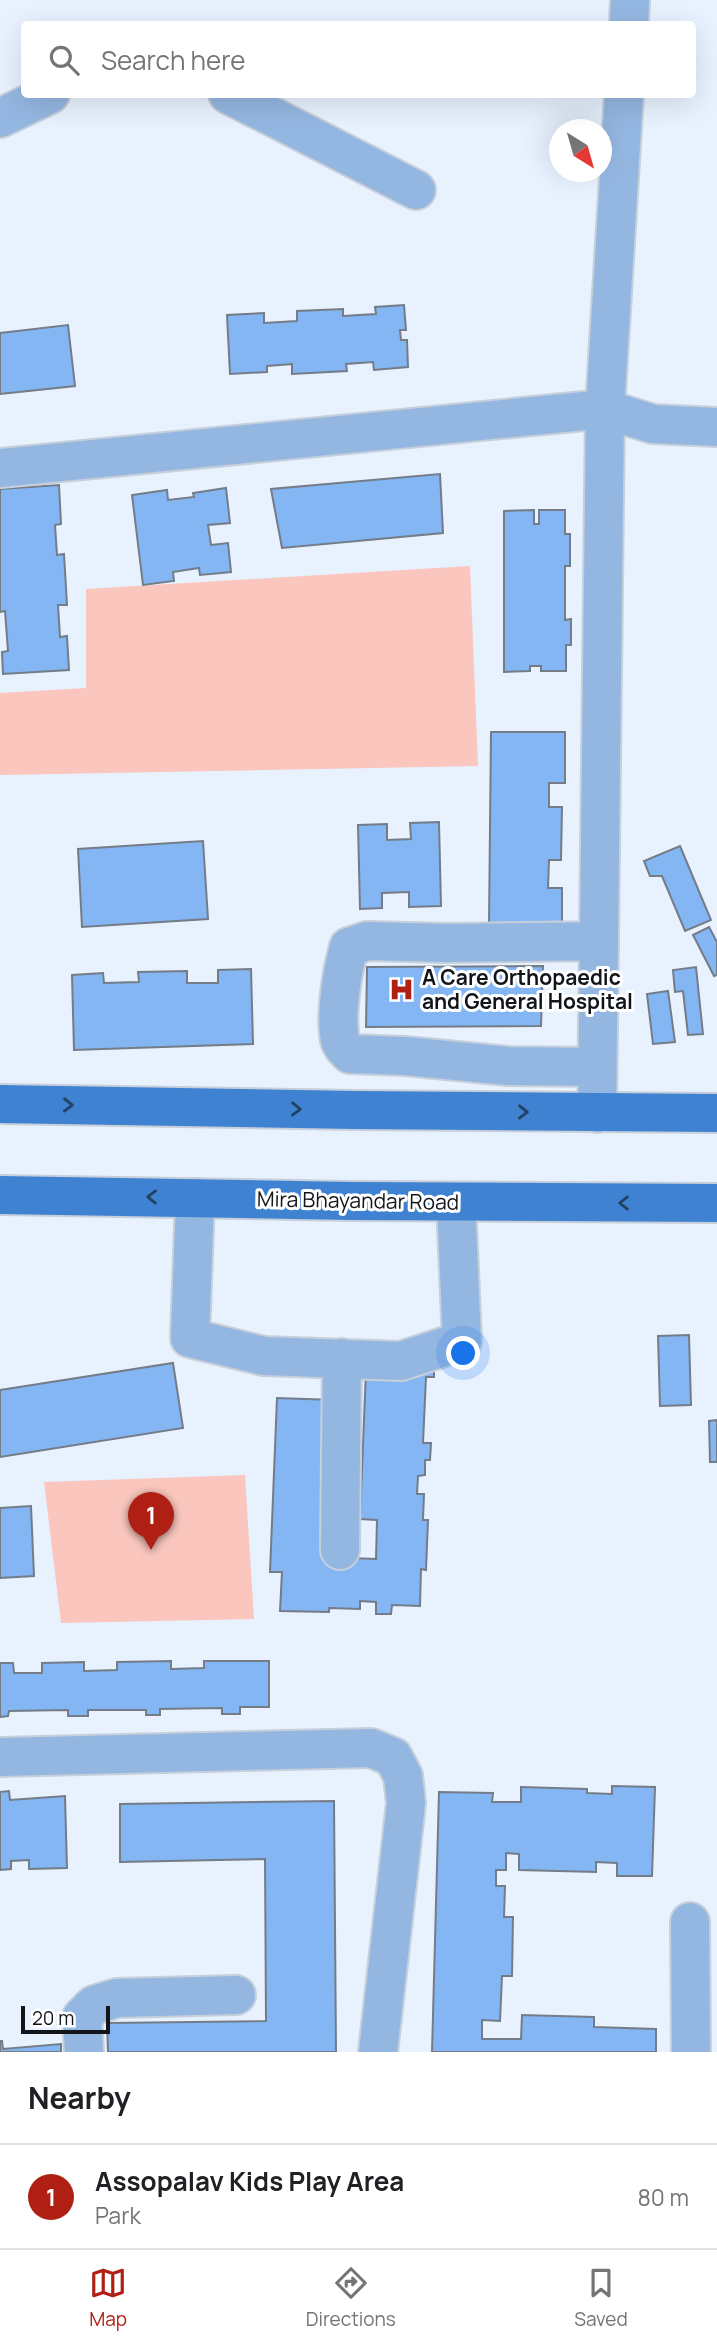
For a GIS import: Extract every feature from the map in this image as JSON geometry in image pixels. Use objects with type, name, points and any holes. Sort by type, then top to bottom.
[{"type":"main road","points":[[0,1104],[717,1113]]},
{"type":"main road","points":[[678,1113],[717,1124]]},
{"type":"main road","name":"Mira Bhayandar Road","points":[[0,1195],[699,1203],[717,1195]]},
{"type":"street","points":[[629,21],[630,0]]},
{"type":"street","points":[[0,118],[42,98]]},
{"type":"street","points":[[236,98],[416,190]]},
{"type":"street","points":[[597,1113],[605,409],[624,98]]},
{"type":"street","points":[[0,468],[605,409],[653,424],[717,426]]},
{"type":"street","points":[[597,1067],[508,1066],[405,1056],[350,1054],[340,1043],[340,1006],[348,947],[367,941],[599,941]]},
{"type":"street","points":[[195,1198],[190,1338],[264,1356],[401,1361],[462,1341],[456,1202]]},
{"type":"street","points":[[340,1550],[342,1358]]},
{"type":"street","points":[[0,1757],[371,1748],[393,1757],[403,1776],[406,1803],[378,2052]]},
{"type":"street","points":[[690,1922],[691,2052]]},
{"type":"street","points":[[84,2052],[82,2017],[94,2005],[117,1998],[236,1995]]},
{"type":"shaded area","points":[[470,566],[478,766],[0,775],[0,693],[86,688],[86,589]]},
{"type":"shaded area","points":[[245,1475],[254,1619],[61,1623],[44,1482]]},
{"type":"building","points":[[404,305],[406,330],[400,330],[401,340],[407,340],[408,367],[374,370],[373,362],[346,364],[347,371],[292,374],[292,364],[267,366],[267,372],[230,374],[227,315],[264,313],[264,323],[297,321],[297,311],[343,309],[343,316],[376,314],[375,307]]},
{"type":"building","points":[[68,325],[75,386],[0,394],[0,333]]},
{"type":"building","points":[[440,474],[443,533],[282,548],[271,489]]},
{"type":"building","points":[[59,485],[61,524],[55,525],[57,555],[64,554],[67,605],[58,605],[60,637],[67,636],[69,670],[3,674],[2,652],[8,651],[5,611],[0,612],[0,489]]},
{"type":"building","points":[[226,488],[230,523],[208,525],[211,545],[228,543],[231,572],[200,575],[199,568],[173,572],[174,581],[143,585],[132,495],[167,490],[168,500],[194,497],[193,493]]},
{"type":"building","points":[[534,510],[534,524],[539,524],[539,510],[565,510],[565,534],[570,534],[570,566],[565,566],[565,620],[571,619],[571,645],[566,645],[566,671],[541,671],[541,666],[530,666],[530,671],[504,672],[504,511]]},
{"type":"building","points":[[491,732],[565,732],[565,783],[549,783],[549,807],[562,807],[561,860],[549,860],[548,888],[562,888],[562,924],[489,924]]},
{"type":"building","points":[[439,822],[441,906],[409,907],[409,892],[382,893],[382,908],[360,909],[358,825],[387,824],[387,840],[411,839],[410,823]]},
{"type":"building","points":[[203,841],[208,919],[82,927],[78,849]]},
{"type":"building","points":[[680,846],[711,920],[685,931],[662,876],[650,876],[644,861]]},
{"type":"building","points":[[709,927],[717,942],[717,975],[714,976],[693,935]]},
{"type":"building","points":[[543,966],[541,1026],[366,1027],[367,967]]},
{"type":"building","points":[[696,967],[703,1034],[688,1035],[683,991],[675,992],[673,970]]},
{"type":"building","points":[[251,969],[253,1044],[74,1050],[72,975],[103,973],[104,983],[139,982],[138,972],[187,971],[187,983],[218,983],[218,970]]},
{"type":"building","points":[[668,991],[675,1042],[653,1044],[647,994]]},
{"type":"building","points":[[689,1335],[691,1405],[660,1406],[658,1336]]},
{"type":"building","points":[[173,1363],[183,1428],[0,1457],[0,1390]]},
{"type":"building","points":[[434,1366],[434,1377],[426,1377],[423,1443],[431,1443],[430,1460],[425,1460],[425,1475],[418,1476],[417,1494],[424,1494],[423,1520],[428,1520],[426,1570],[421,1569],[420,1606],[392,1605],[391,1614],[376,1614],[376,1602],[360,1601],[360,1609],[329,1608],[329,1612],[280,1611],[282,1572],[270,1572],[277,1398],[335,1400],[324,1557],[376,1559],[377,1520],[360,1519],[366,1370]]},
{"type":"building","points":[[717,1420],[717,1462],[710,1462],[709,1421]]},
{"type":"building","points":[[31,1506],[34,1576],[0,1578],[0,1508]]},
{"type":"building","points":[[171,1661],[171,1669],[204,1668],[204,1661],[269,1661],[269,1707],[240,1707],[240,1714],[222,1714],[222,1708],[160,1709],[160,1715],[146,1715],[146,1710],[88,1710],[88,1716],[68,1716],[68,1710],[9,1711],[8,1716],[0,1717],[0,1663],[13,1663],[14,1673],[42,1673],[42,1663],[84,1662],[84,1671],[117,1670],[117,1662]]},
{"type":"building","points":[[612,1786],[655,1787],[652,1876],[617,1876],[617,1863],[596,1862],[596,1872],[519,1870],[519,1854],[506,1853],[506,1870],[496,1870],[496,1886],[505,1886],[504,1917],[513,1917],[512,1976],[502,1976],[500,2021],[482,2020],[482,2039],[521,2039],[522,2015],[594,2017],[594,2027],[656,2029],[656,2052],[432,2052],[439,1792],[493,1793],[492,1802],[521,1802],[521,1787],[587,1789],[587,1793],[612,1794]]},
{"type":"building","points":[[9,1791],[10,1800],[65,1796],[67,1868],[29,1869],[29,1860],[11,1861],[11,1869],[0,1870],[0,1792]]},
{"type":"building","points":[[334,1801],[336,2052],[108,2052],[107,2023],[266,2021],[265,1859],[120,1862],[120,1804]]},
{"type":"building","points":[[0,2041],[3,2049],[61,2044],[61,2052],[0,2052]]},
{"type":"place","name":"A Care Orthopaedic and General Hospital","points":[[402,990]]},
{"type":"place","name":"Assopalav Kids Play Area","points":[[151,1550]]}]
